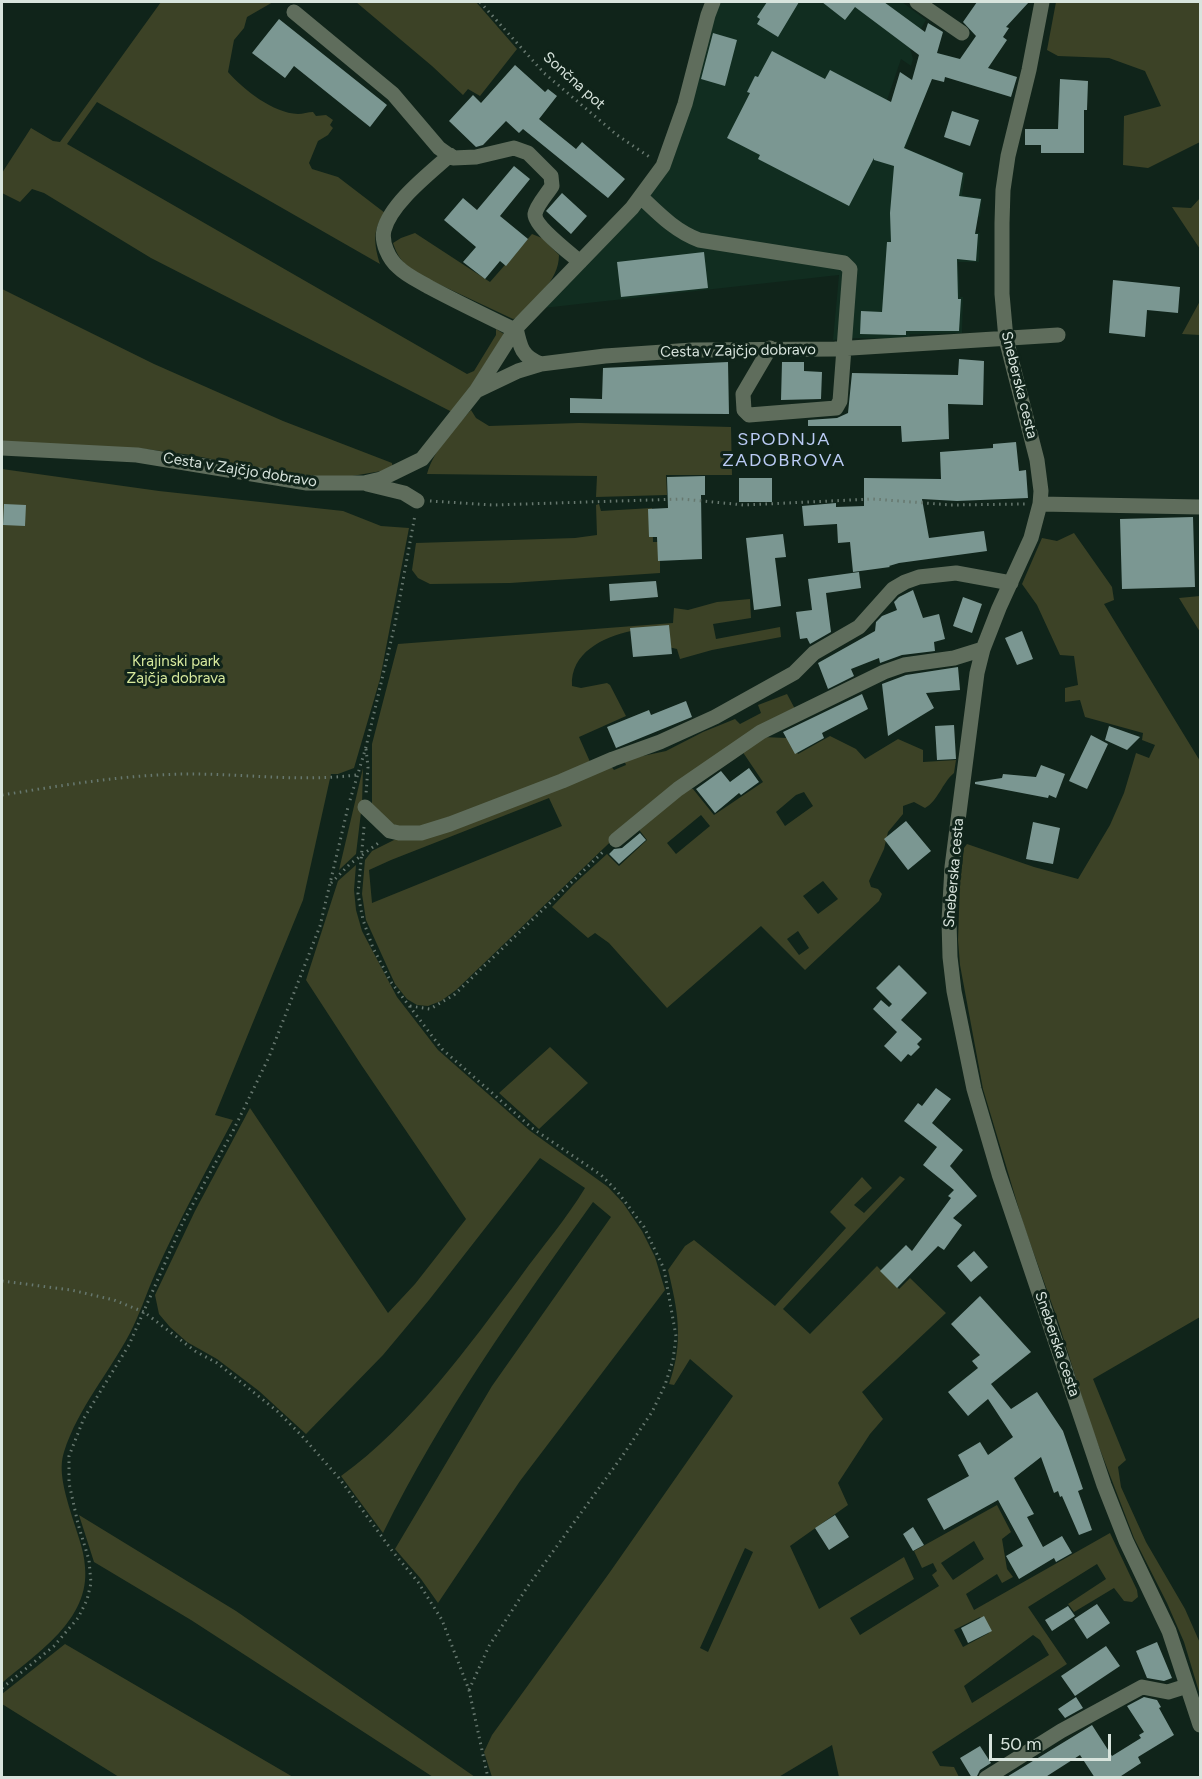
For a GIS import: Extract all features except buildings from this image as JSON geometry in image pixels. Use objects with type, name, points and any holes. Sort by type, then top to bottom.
[{"type":"street","name":"Cesta v Zajčjo dobravo","points":[[2,448],[137,455],[308,483],[364,483],[397,473],[422,459],[476,391],[516,329],[632,208],[663,166],[685,104],[705,26],[714,2]]},
{"type":"street","points":[[917,2],[962,33]]},
{"type":"street","name":"Sneberska cesta","points":[[1042,2],[1029,70],[1008,156],[1003,190],[1002,294],[1006,339],[1038,460],[1040,504],[1031,538],[983,649],[973,698],[952,867],[949,932],[954,991],[974,1089],[1008,1202],[1104,1485],[1126,1541],[1169,1630],[1200,1725]]},
{"type":"street","points":[[294,12],[393,94],[439,148],[453,158],[476,157],[514,148],[528,153],[550,176],[552,186],[535,212],[535,220],[580,262]]},
{"type":"street","points":[[450,155],[407,195],[389,218],[383,239],[386,251],[397,266],[408,275],[447,297],[516,329],[520,346],[525,354],[530,360],[541,364]]},
{"type":"street","points":[[641,197],[674,228],[699,240],[844,262],[850,269],[840,400],[837,408],[748,415],[744,410],[743,393],[770,348]]},
{"type":"street","name":"Cesta v Zajčjo dobravo","points":[[476,391],[518,371],[541,364],[605,356],[693,350],[843,348],[1058,335]]},
{"type":"street","points":[[364,483],[389,488],[417,501]]},
{"type":"street","points":[[1040,504],[1200,507]]},
{"type":"street","points":[[365,807],[390,831],[399,833],[421,833],[450,824],[660,742],[715,717],[794,673],[814,653],[859,627],[893,589],[905,582],[919,577],[956,573],[1011,583]]},
{"type":"street","points":[[616,840],[678,789],[761,732],[884,672],[904,665],[954,658],[983,649]]},
{"type":"street","points":[[986,1778],[1061,1731],[1142,1687],[1168,1692],[1187,1686]]},
{"type":"path","name":"Sončna pot","points":[[480,2],[544,73],[617,135],[663,166]]},
{"type":"path","points":[[2,1688],[54,1646],[78,1618],[87,1600],[91,1583],[89,1560],[69,1483],[69,1456],[84,1418],[129,1346],[183,1222],[233,1131],[269,1057],[320,926],[395,624],[417,501],[493,505],[682,499],[744,505],[873,499],[951,505],[1040,504]]},
{"type":"path","points":[[366,747],[368,767],[358,894],[363,920],[391,982],[442,1049],[532,1128],[601,1175],[617,1191],[644,1227],[664,1269],[676,1336],[673,1360],[665,1385],[652,1412],[528,1586],[489,1647],[469,1690]]},
{"type":"path","points":[[2,795],[67,784],[137,776],[193,774],[309,779],[356,775]]},
{"type":"path","points":[[408,1005],[430,1009],[454,995],[616,840]]},
{"type":"path","points":[[330,885],[361,856]]},
{"type":"path","points":[[2,1281],[114,1300],[144,1312],[195,1351],[217,1363],[277,1411],[339,1478],[418,1582],[442,1620],[469,1690],[488,1778]]},
{"type":"shaded area","points":[[718,2],[902,2],[926,20],[910,48],[913,59],[911,66],[901,59],[885,106],[898,117],[915,124],[905,148],[965,173],[962,195],[982,198],[980,217],[961,216],[961,231],[980,233],[979,262],[958,262],[960,297],[963,297],[962,333],[910,334],[909,339],[833,340],[839,275],[543,308],[659,181]]},
{"type":"green space","points":[[161,2],[273,2],[247,17],[244,28],[234,40],[228,72],[251,93],[279,110],[298,114],[313,112],[316,116],[326,115],[333,120],[330,125],[333,128],[328,135],[318,141],[309,163],[312,169],[338,177],[385,213],[378,225],[375,237],[380,264],[97,102],[67,144],[467,374],[474,371],[496,335],[496,329],[504,334],[454,413],[151,258],[44,193],[32,189],[20,202],[2,193],[2,173],[31,128],[53,141],[60,142]]},
{"type":"green space","points":[[356,2],[476,2],[517,49],[480,96],[468,89],[463,95]]},
{"type":"green space","points":[[1056,2],[1200,2],[1200,142],[1148,168],[1123,165],[1124,116],[1161,106],[1145,71],[1109,58],[1058,56],[1047,50]]},
{"type":"green space","points":[[1200,198],[1200,249],[1172,207],[1191,208]]},
{"type":"green space","points":[[415,233],[490,282],[532,234],[542,238],[559,255],[558,264],[544,290],[517,318],[513,319],[413,272],[406,266],[396,252],[393,243]]},
{"type":"green space","points":[[2,289],[154,364],[283,421],[392,463],[393,469],[335,479],[307,478],[191,455],[146,449],[2,443]]},
{"type":"green space","points":[[1200,301],[1200,335],[1182,334]]},
{"type":"green space","points":[[471,410],[476,418],[489,426],[579,423],[731,427],[732,475],[666,475],[667,495],[596,497],[597,476],[427,474],[434,456]]},
{"type":"green space","name":"Krajinski park Zajčja dobrava","points":[[2,469],[159,491],[343,511],[381,526],[409,528],[380,679],[354,768],[331,774],[303,900],[215,1115],[233,1120],[173,1235],[130,1333],[77,1420],[64,1452],[63,1481],[85,1567],[84,1586],[79,1603],[58,1634],[2,1683]]},
{"type":"green space","points":[[599,504],[601,511],[652,508],[653,542],[660,542],[660,573],[510,583],[430,584],[418,578],[412,570],[416,543],[575,538],[597,535],[596,505]]},
{"type":"green space","points":[[1074,533],[1112,587],[1114,600],[1104,604],[1200,761],[1200,1317],[1093,1379],[1126,1460],[1118,1467],[1121,1487],[1146,1542],[1185,1609],[1200,1643],[1200,1695],[1184,1642],[1134,1538],[1091,1426],[1058,1321],[1024,1226],[983,1089],[960,965],[958,940],[960,883],[964,848],[967,844],[1078,879],[1110,825],[1124,793],[1136,753],[1149,758],[1155,745],[1142,740],[1143,733],[1085,717],[1080,700],[1065,702],[1065,688],[1078,685],[1074,656],[1060,655],[1037,605],[1022,584],[1042,538],[1057,541]]},
{"type":"green space","points":[[1200,596],[1200,632],[1179,598]]},
{"type":"green space","points":[[750,599],[751,618],[713,624],[716,639],[780,627],[781,637],[712,650],[680,659],[677,649],[664,646],[631,631],[600,642],[582,656],[576,664],[572,686],[581,688],[607,683],[626,716],[579,737],[591,764],[420,829],[387,825],[372,805],[372,744],[398,644],[673,623],[674,608],[688,610],[717,602]]},
{"type":"green space","points":[[787,694],[795,709],[629,824],[456,990],[441,1001],[428,1006],[417,1005],[407,999],[395,984],[366,920],[362,894],[365,860],[372,851],[398,838],[610,765],[614,770],[626,765],[624,760],[666,751],[735,719],[740,724],[761,713],[758,705]],"holes":[[[549,798],[562,826],[372,903],[369,870],[391,860]]]},
{"type":"green space","points":[[830,736],[856,749],[865,759],[898,739],[923,750],[923,762],[956,760],[954,773],[933,801],[925,808],[914,802],[903,806],[903,814],[888,832],[884,849],[869,881],[871,887],[878,889],[882,894],[879,901],[805,970],[761,926],[667,1008],[609,943],[595,933],[588,938],[552,907],[607,854],[619,866],[647,840],[637,827],[685,787],[693,789],[714,815],[763,782],[742,751],[762,737],[787,738],[798,754]],"holes":[[[804,792],[813,806],[785,826],[776,812],[796,795]],[[701,815],[710,826],[676,854],[667,843]],[[823,881],[838,899],[818,914],[803,896]],[[798,931],[809,948],[799,955],[787,939]]]},
{"type":"green space","points":[[363,768],[362,804],[356,854],[339,870]]},
{"type":"green space","points":[[356,865],[354,890],[356,910],[362,931],[397,997],[438,1050],[529,1130],[608,1187],[623,1203],[642,1231],[655,1257],[665,1290],[520,1481],[438,1603],[395,1549],[492,1386],[611,1217],[593,1202],[481,1363],[430,1446],[383,1533],[341,1476],[392,1433],[416,1409],[481,1330],[585,1188],[540,1158],[383,1355],[306,1434],[259,1391],[217,1359],[187,1342],[170,1327],[159,1314],[155,1295],[195,1211],[250,1108],[388,1313],[415,1284],[466,1219],[306,980],[338,881]]},
{"type":"green space","points":[[550,1047],[588,1083],[539,1129],[499,1093]]},
{"type":"green space","points":[[900,1176],[905,1179],[783,1309],[810,1334],[877,1266],[899,1289],[910,1278],[946,1313],[862,1392],[883,1419],[870,1434],[838,1483],[848,1505],[790,1546],[819,1609],[904,1557],[914,1579],[850,1618],[860,1635],[939,1586],[932,1575],[937,1571],[933,1563],[922,1568],[914,1551],[997,1505],[1011,1532],[1002,1539],[1007,1569],[1013,1577],[1002,1583],[997,1574],[966,1594],[974,1610],[1110,1533],[1137,1590],[1138,1597],[1132,1602],[1124,1601],[1114,1588],[1074,1612],[1068,1604],[1106,1579],[1097,1564],[1028,1607],[1067,1664],[932,1752],[940,1766],[954,1767],[959,1777],[839,1777],[832,1745],[777,1778],[492,1777],[484,1752],[492,1735],[733,1396],[690,1359],[674,1385],[669,1384],[677,1354],[678,1327],[668,1270],[685,1246],[694,1240],[775,1306],[846,1228],[830,1212],[862,1177],[872,1188],[854,1205],[864,1213]],"holes":[[[974,1541],[984,1559],[953,1580],[941,1563]],[[745,1548],[753,1552],[708,1652],[700,1648]],[[980,1617],[989,1633],[963,1647],[954,1630]],[[1033,1635],[1040,1640],[1049,1655],[972,1703],[964,1686]]]},
{"type":"green space","points":[[79,1515],[236,1611],[475,1777],[433,1777],[191,1620],[94,1562]]},
{"type":"green space","points":[[65,1644],[293,1777],[119,1777],[2,1704],[2,1694]]},
{"type":"district","name":"SPODNJA ZADOBROVA","points":[[784,450]]}]
